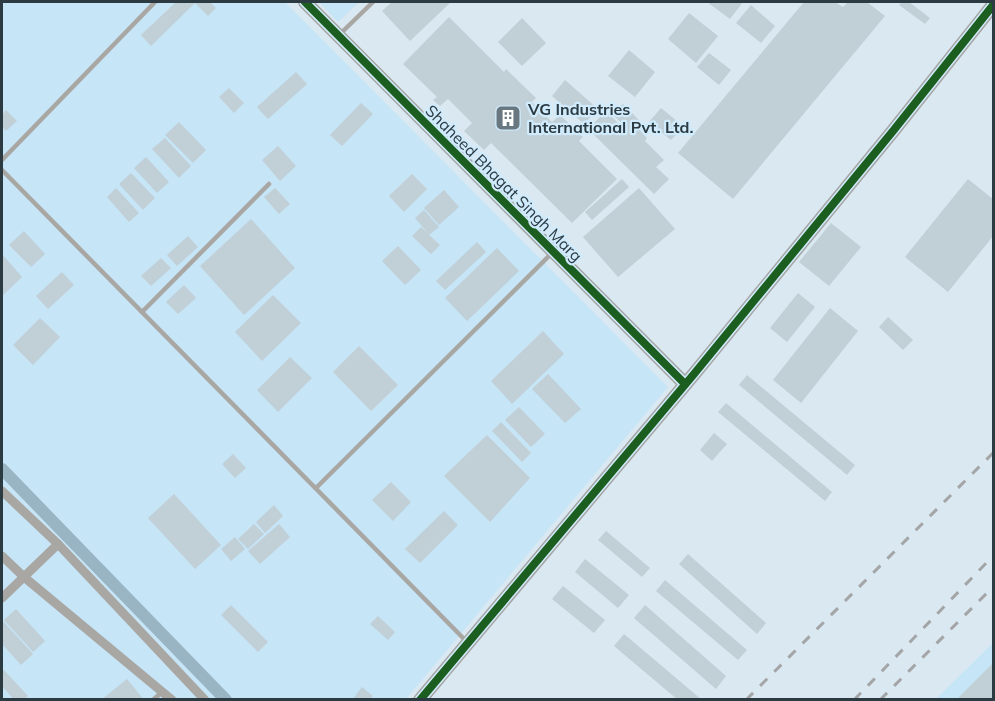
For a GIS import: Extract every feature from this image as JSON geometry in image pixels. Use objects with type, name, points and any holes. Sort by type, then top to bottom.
[{"type":"street","name":"Shaheed Bhagat Singh Marg","points":[[304,2],[685,384]]},
{"type":"street","points":[[420,699],[685,384],[893,131],[993,4]]},
{"type":"street","points":[[2,491],[58,544],[205,699]]},
{"type":"street","points":[[2,598],[58,544]]},
{"type":"street","points":[[2,556],[24,578],[172,699]]},
{"type":"lane","points":[[2,160],[154,2]]},
{"type":"lane","points":[[339,36],[373,2]]},
{"type":"lane","points":[[2,170],[468,642]]},
{"type":"lane","points":[[142,312],[269,184]]},
{"type":"lane","points":[[316,488],[553,251]]},
{"type":"lane","points":[[153,699],[162,692]]},
{"type":"shaded area","points":[[2,2],[285,2],[668,387],[406,699],[2,699]]},
{"type":"shaded area","points":[[319,2],[359,2],[338,22]]},
{"type":"shaded area","points":[[993,643],[993,699],[936,699]]},
{"type":"building","points":[[176,2],[210,2],[216,8],[208,16],[195,3],[151,46],[141,35]]},
{"type":"building","points":[[392,2],[451,2],[410,41],[382,11]]},
{"type":"building","points":[[707,2],[743,2],[730,19]]},
{"type":"building","points":[[804,2],[835,2],[843,7],[848,2],[867,2],[885,16],[733,199],[678,153]]},
{"type":"building","points":[[902,2],[909,2],[930,18],[925,24],[899,5]]},
{"type":"building","points":[[751,5],[775,26],[761,43],[736,23]]},
{"type":"building","points":[[689,13],[718,36],[696,63],[668,39]]},
{"type":"building","name":"VG Industries International Pvt. Ltd.","points":[[449,17],[504,72],[506,69],[536,98],[532,102],[552,122],[560,115],[583,137],[579,141],[617,179],[572,223],[491,143],[484,150],[464,131],[472,123],[448,99],[440,106],[433,100],[437,97],[403,64]]},
{"type":"building","points":[[522,18],[546,43],[522,66],[498,42]]},
{"type":"building","points":[[629,50],[655,72],[635,97],[608,76]]},
{"type":"building","points":[[709,53],[731,70],[719,85],[697,67]]},
{"type":"building","points":[[296,72],[307,84],[268,119],[257,107]]},
{"type":"building","points":[[565,80],[598,109],[584,124],[552,96]]},
{"type":"building","points":[[229,88],[244,103],[234,113],[219,97]]},
{"type":"building","points":[[361,103],[373,114],[342,146],[330,135]]},
{"type":"building","points":[[623,104],[640,121],[635,125],[647,138],[645,141],[664,160],[656,167],[669,179],[654,194],[588,129],[606,111],[626,131],[628,129],[612,114]]},
{"type":"building","points":[[661,108],[683,126],[671,140],[649,122]]},
{"type":"building","points":[[6,110],[17,121],[6,131],[2,126],[2,115]]},
{"type":"building","points":[[179,122],[206,150],[193,163],[165,135]]},
{"type":"building","points":[[165,138],[191,166],[179,178],[152,149]]},
{"type":"building","points":[[278,146],[296,166],[280,181],[262,160]]},
{"type":"building","points":[[146,157],[169,182],[157,193],[134,168]]},
{"type":"building","points":[[131,173],[155,198],[143,210],[119,184]]},
{"type":"building","points":[[412,174],[427,189],[404,212],[389,196]]},
{"type":"building","points":[[622,179],[629,187],[592,220],[585,212]]},
{"type":"building","points":[[968,179],[994,200],[994,235],[948,292],[905,257]]},
{"type":"building","points":[[116,188],[139,213],[129,222],[107,197]]},
{"type":"building","points":[[275,188],[290,204],[279,214],[264,197]]},
{"type":"building","points":[[639,188],[675,229],[618,277],[583,237]]},
{"type":"building","points":[[444,190],[459,207],[439,225],[424,208]]},
{"type":"building","points":[[424,210],[439,227],[429,235],[440,245],[431,254],[412,236],[421,227],[428,233],[415,218]]},
{"type":"building","points":[[251,219],[295,268],[244,315],[200,266]]},
{"type":"building","points":[[831,223],[861,247],[829,286],[799,262]]},
{"type":"building","points":[[24,231],[45,254],[31,267],[9,245]]},
{"type":"building","points":[[188,236],[198,247],[177,266],[167,255]]},
{"type":"building","points":[[477,242],[486,252],[445,290],[436,281]]},
{"type":"building","points":[[398,246],[421,270],[405,285],[382,261]]},
{"type":"building","points":[[497,248],[519,271],[467,321],[445,298]]},
{"type":"building","points":[[2,254],[22,277],[2,296]]},
{"type":"building","points":[[161,258],[171,268],[151,286],[141,276]]},
{"type":"building","points":[[62,272],[74,285],[48,309],[36,296]]},
{"type":"building","points":[[184,285],[196,298],[178,314],[166,302]]},
{"type":"building","points":[[798,293],[815,307],[787,342],[770,328]]},
{"type":"building","points":[[273,295],[301,323],[262,361],[235,332]]},
{"type":"building","points":[[830,308],[858,331],[801,403],[773,380]]},
{"type":"building","points":[[888,317],[913,340],[903,350],[879,327]]},
{"type":"building","points":[[40,318],[60,337],[33,365],[13,345]]},
{"type":"building","points":[[543,331],[564,354],[512,404],[491,381]]},
{"type":"building","points":[[359,346],[398,385],[371,411],[333,372]]},
{"type":"building","points":[[290,357],[312,378],[278,412],[257,390]]},
{"type":"building","points":[[548,374],[581,409],[565,423],[532,389]]},
{"type":"building","points":[[747,375],[855,465],[847,475],[739,385]]},
{"type":"building","points":[[726,403],[832,492],[825,501],[718,412]]},
{"type":"building","points":[[519,407],[545,434],[531,447],[505,420]]},
{"type":"building","points":[[501,422],[531,453],[522,462],[492,431]]},
{"type":"building","points":[[714,433],[727,444],[712,461],[700,450]]},
{"type":"building","points":[[487,435],[530,478],[490,522],[444,476]]},
{"type":"building","points":[[233,454],[246,468],[235,478],[222,464]]},
{"type":"building","points":[[391,482],[411,502],[393,521],[372,500]]},
{"type":"building","points":[[174,494],[221,545],[195,569],[148,518]]},
{"type":"building","points":[[274,505],[283,516],[265,533],[256,522]]},
{"type":"building","points":[[444,511],[458,525],[420,563],[405,549]]},
{"type":"building","points":[[254,524],[264,534],[248,549],[238,539]]},
{"type":"building","points":[[279,524],[290,537],[260,564],[248,551]]},
{"type":"building","points":[[606,531],[650,568],[642,577],[598,540]]},
{"type":"building","points":[[235,537],[245,549],[231,561],[221,549]]},
{"type":"building","points":[[688,554],[766,623],[757,634],[679,564]]},
{"type":"building","points":[[585,559],[629,595],[618,608],[575,572]]},
{"type":"building","points":[[665,580],[747,650],[738,660],[656,591]]},
{"type":"building","points":[[563,586],[605,620],[594,633],[552,599]]},
{"type":"building","points":[[231,605],[268,642],[258,652],[221,615]]},
{"type":"building","points":[[645,605],[726,676],[716,689],[634,618]]},
{"type":"building","points":[[16,609],[45,641],[33,652],[4,620]]},
{"type":"building","points":[[378,616],[395,632],[388,640],[370,624]]},
{"type":"building","points":[[3,621],[33,654],[21,665],[2,644]]},
{"type":"building","points":[[624,634],[702,700],[678,700],[614,646]]},
{"type":"building","points":[[994,662],[994,696],[990,700],[956,700]]},
{"type":"building","points":[[4,670],[28,696],[24,700],[14,700],[2,686]]},
{"type":"building","points":[[127,679],[144,700],[101,700]]},
{"type":"building","points":[[362,687],[373,696],[370,700],[352,700]]},
{"type":"waterway","points":[[2,469],[226,700]]},
{"type":"railway","points":[[746,700],[994,452]]},
{"type":"railway","points":[[854,700],[994,555]]},
{"type":"railway","points":[[880,700],[994,586]]},
{"type":"cycle path","points":[[305,2],[685,384]]},
{"type":"cycle path","points":[[420,700],[694,374],[994,4]]},
{"type":"place","name":"VG Industries International Pvt. Ltd.","points":[[508,118]]}]
